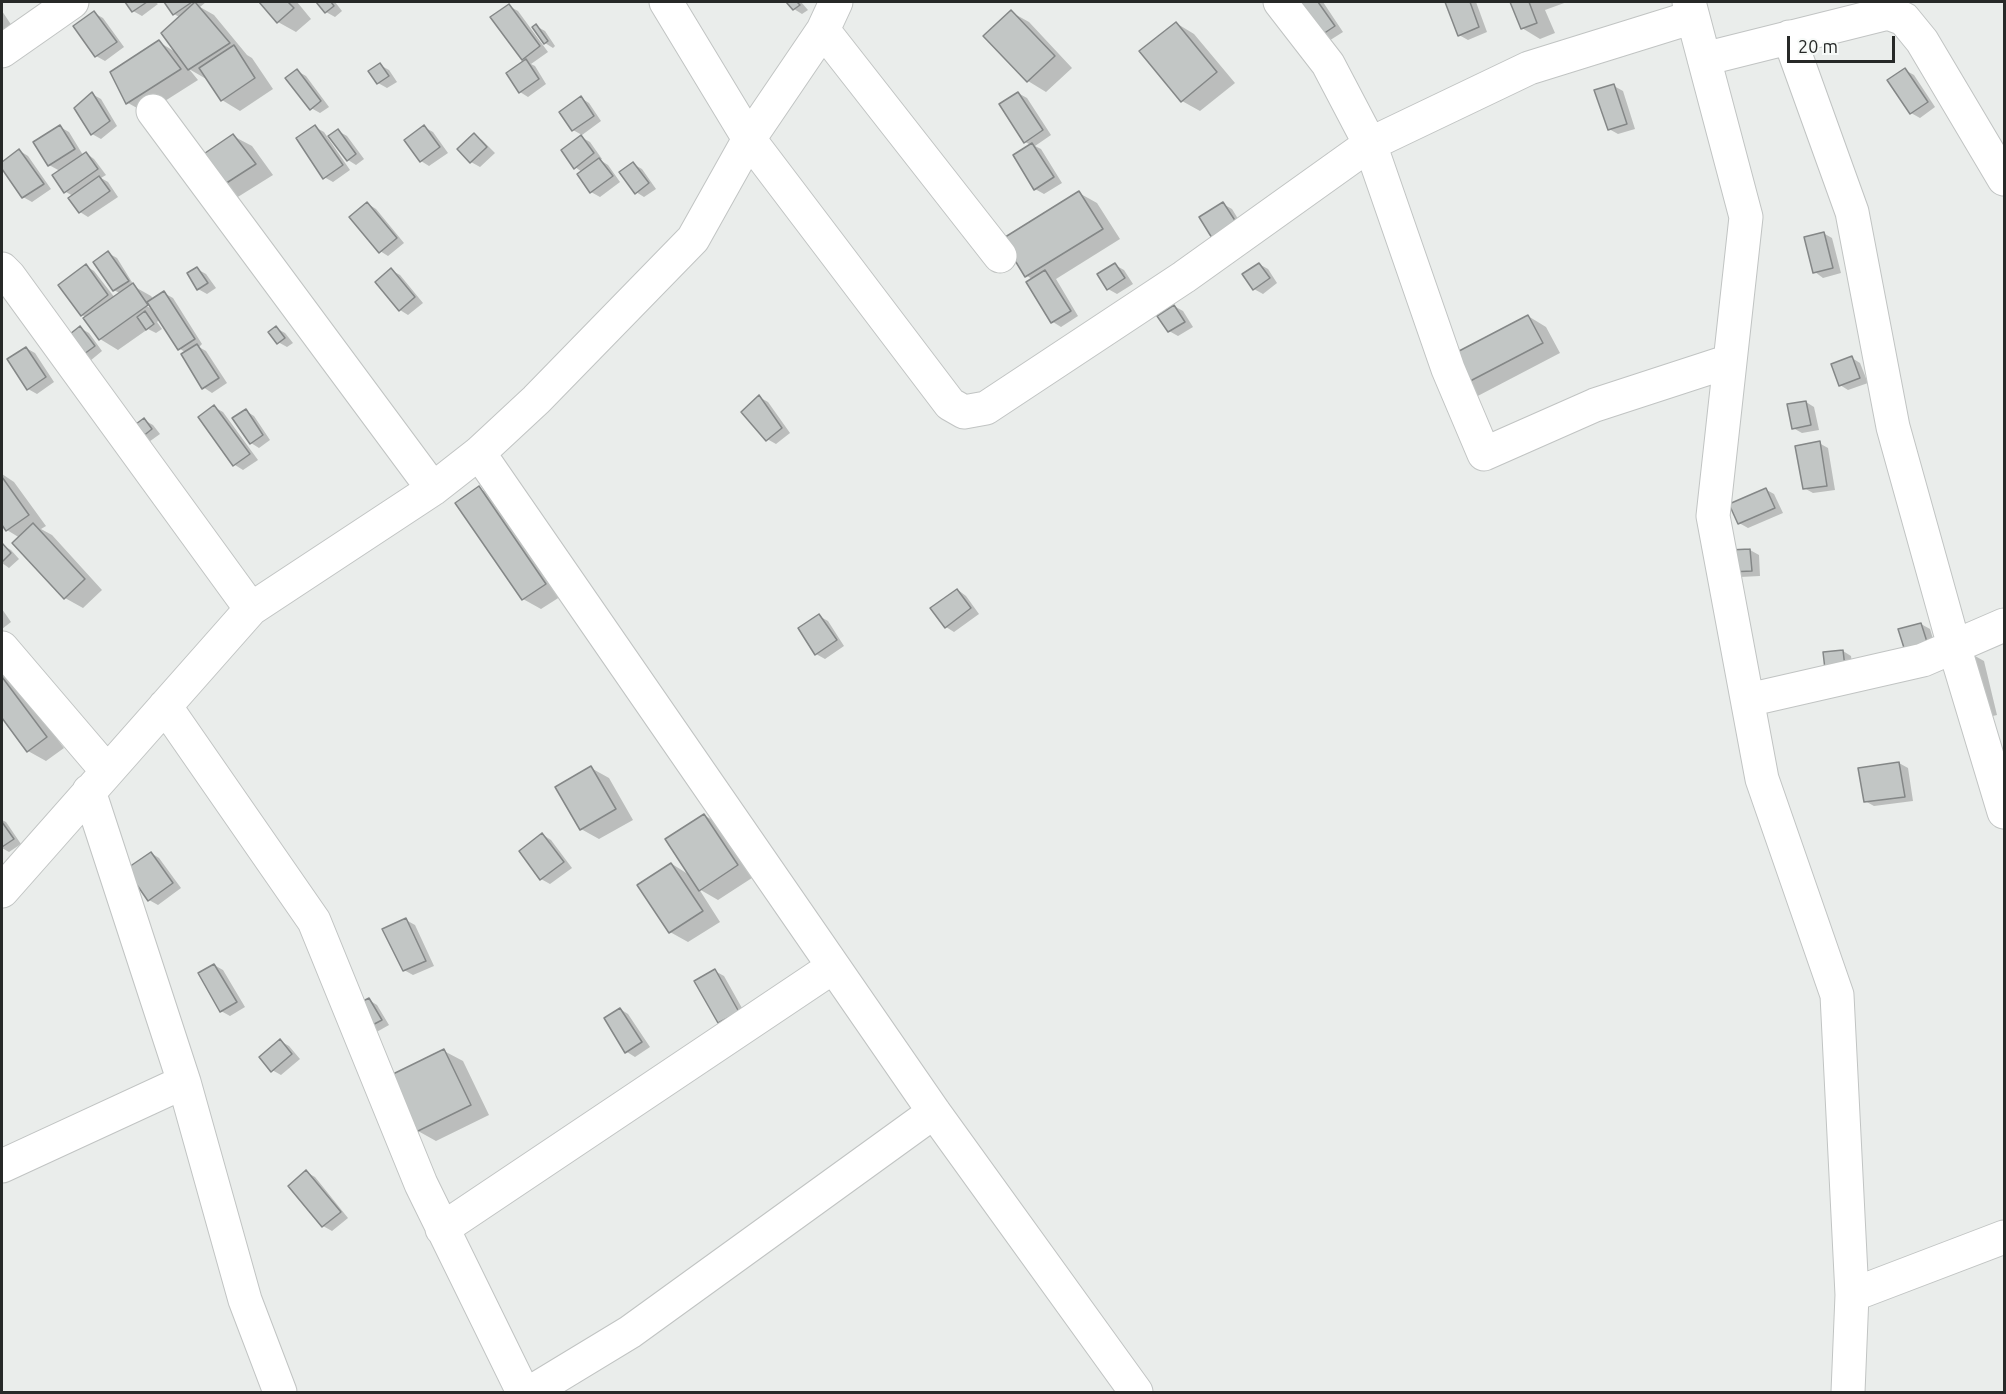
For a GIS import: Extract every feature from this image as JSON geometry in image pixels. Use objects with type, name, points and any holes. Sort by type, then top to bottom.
[{"type":"street","points":[[2,51],[72,2]]},
{"type":"street","points":[[666,2],[749,139],[950,404],[964,412],[986,408],[1174,284],[1370,144],[1529,68],[1691,9],[1746,217],[1713,516],[1762,779],[1837,995],[1852,1295],[1848,1392]]},
{"type":"street","points":[[1280,2],[1328,64],[1370,144],[1448,369],[1484,454],[1595,405],[1731,361]]},
{"type":"street","points":[[1704,59],[1888,12],[1904,19],[1922,41],[2004,178]]},
{"type":"street","points":[[2,891],[251,609],[433,489],[479,453],[536,400],[693,239],[749,139],[829,16],[1000,256]]},
{"type":"street","points":[[1789,37],[1852,212],[1893,427],[1954,646],[2004,812]]},
{"type":"street","points":[[153,111],[433,489]]},
{"type":"street","points":[[2,269],[251,609]]},
{"type":"street","points":[[479,453],[934,1112],[1136,1392]]},
{"type":"street","points":[[1748,700],[1923,660],[2004,626]]},
{"type":"street","points":[[2,648],[98,781],[245,1300],[280,1392]]},
{"type":"street","points":[[165,706],[314,921],[421,1184],[524,1392]]},
{"type":"street","points":[[442,1229],[833,967]]},
{"type":"street","points":[[2,1166],[184,1083]]},
{"type":"street","points":[[531,1392],[630,1332],[934,1112]]},
{"type":"street","points":[[1852,1295],[2004,1237]]},
{"type":"building","points":[[125,2],[147,2],[132,12]]},
{"type":"building","points":[[164,2],[192,2],[173,15]]},
{"type":"building","points":[[195,2],[230,43],[188,70],[161,33]]},
{"type":"building","points":[[259,2],[288,2],[294,8],[277,23]]},
{"type":"building","points":[[316,2],[331,2],[334,6],[325,13]]},
{"type":"building","points":[[786,2],[797,2],[800,5],[793,10]]},
{"type":"building","points":[[1290,2],[1318,2],[1335,26],[1314,40]]},
{"type":"building","points":[[1445,2],[1470,2],[1479,27],[1458,36]]},
{"type":"building","points":[[1510,2],[1529,2],[1537,23],[1521,29]]},
{"type":"building","points":[[509,4],[540,46],[522,60],[490,17]]},
{"type":"building","points":[[1011,10],[1055,56],[1027,82],[983,36]]},
{"type":"building","points":[[94,11],[117,42],[95,57],[73,26]]},
{"type":"building","points":[[1176,22],[1217,72],[1181,102],[1139,51]]},
{"type":"building","points":[[536,24],[548,41],[544,44],[532,27]]},
{"type":"building","points":[[159,40],[181,69],[126,104],[110,72]]},
{"type":"building","points":[[234,45],[255,78],[221,101],[199,68]]},
{"type":"building","points":[[526,59],[539,79],[519,93],[506,73]]},
{"type":"building","points":[[380,63],[389,76],[377,84],[368,71]]},
{"type":"building","points":[[1905,68],[1928,102],[1910,114],[1887,80]]},
{"type":"building","points":[[297,69],[321,101],[310,110],[285,78]]},
{"type":"building","points":[[1614,84],[1627,124],[1608,130],[1594,90]]},
{"type":"building","points":[[92,92],[110,121],[91,135],[74,108]]},
{"type":"building","points":[[1018,92],[1043,130],[1024,143],[999,104]]},
{"type":"building","points":[[581,96],[594,116],[572,131],[559,112]]},
{"type":"building","points":[[60,125],[75,149],[48,166],[33,142]]},
{"type":"building","points":[[315,125],[343,165],[323,179],[296,138]]},
{"type":"building","points":[[424,125],[440,147],[420,162],[404,140]]},
{"type":"building","points":[[338,129],[356,154],[347,161],[328,136]]},
{"type":"building","points":[[474,133],[487,147],[470,163],[457,149]]},
{"type":"building","points":[[233,134],[256,164],[214,191],[189,164]]},
{"type":"building","points":[[581,135],[594,153],[574,169],[561,150]]},
{"type":"building","points":[[1032,143],[1054,177],[1034,190],[1013,155]]},
{"type":"building","points":[[19,149],[44,184],[22,198],[2,169],[2,162]]},
{"type":"building","points":[[86,152],[98,169],[64,193],[52,175]]},
{"type":"building","points":[[599,158],[613,176],[590,193],[577,174]]},
{"type":"building","points":[[633,162],[649,183],[635,194],[619,172]]},
{"type":"building","points":[[99,176],[110,191],[79,213],[68,198]]},
{"type":"building","points":[[1079,191],[1103,229],[1025,277],[1002,239]]},
{"type":"building","points":[[367,202],[397,238],[379,253],[349,217]]},
{"type":"building","points":[[1223,202],[1236,222],[1212,238],[1199,217]]},
{"type":"building","points":[[1824,232],[1833,268],[1813,273],[1804,237]]},
{"type":"building","points":[[108,251],[129,281],[113,291],[93,262]]},
{"type":"building","points":[[1115,263],[1125,278],[1107,290],[1097,274]]},
{"type":"building","points":[[1259,263],[1270,278],[1253,290],[1242,274]]},
{"type":"building","points":[[86,264],[108,295],[81,316],[58,285]]},
{"type":"building","points":[[197,267],[208,283],[197,290],[187,273]]},
{"type":"building","points":[[391,268],[415,297],[399,311],[375,282]]},
{"type":"building","points":[[1045,270],[1071,311],[1051,323],[1026,282]]},
{"type":"building","points":[[133,283],[148,305],[99,340],[83,318]]},
{"type":"building","points":[[164,291],[195,339],[178,350],[147,302]]},
{"type":"building","points":[[1174,305],[1185,322],[1168,332],[1157,316]]},
{"type":"building","points":[[145,311],[154,324],[146,330],[137,317]]},
{"type":"building","points":[[1528,315],[1543,343],[1453,390],[1438,362]]},
{"type":"building","points":[[80,326],[95,346],[80,357],[65,338]]},
{"type":"building","points":[[276,326],[285,338],[277,344],[268,332]]},
{"type":"building","points":[[197,344],[219,378],[202,389],[181,354]]},
{"type":"building","points":[[26,347],[46,377],[27,390],[7,359]]},
{"type":"building","points":[[1852,356],[1860,378],[1839,386],[1831,364]]},
{"type":"building","points":[[759,395],[782,428],[766,441],[741,412]]},
{"type":"building","points":[[1806,401],[1811,425],[1792,429],[1787,404]]},
{"type":"building","points":[[214,405],[250,454],[233,466],[198,417]]},
{"type":"building","points":[[246,409],[263,435],[250,444],[232,418]]},
{"type":"building","points":[[144,418],[152,429],[137,441],[128,430]]},
{"type":"building","points":[[1820,441],[1827,486],[1803,489],[1795,446]]},
{"type":"building","points":[[2,477],[29,515],[6,531],[2,525]]},
{"type":"building","points":[[479,486],[546,584],[522,600],[455,503]]},
{"type":"building","points":[[1766,488],[1775,508],[1738,524],[1729,504]]},
{"type":"building","points":[[33,523],[85,579],[64,599],[12,543]]},
{"type":"building","points":[[2,543],[11,553],[2,562]]},
{"type":"building","points":[[1750,549],[1752,571],[1730,572],[1729,550]]},
{"type":"building","points":[[957,589],[971,608],[945,628],[930,608]]},
{"type":"building","points":[[819,614],[837,640],[815,655],[798,628]]},
{"type":"building","points":[[1921,623],[1928,645],[1905,651],[1898,629]]},
{"type":"building","points":[[1843,650],[1846,676],[1826,678],[1823,652]]},
{"type":"building","points":[[2,677],[47,737],[27,752],[2,718]]},
{"type":"building","points":[[1899,762],[1905,797],[1864,802],[1858,768]]},
{"type":"building","points":[[591,766],[616,809],[580,830],[555,787]]},
{"type":"building","points":[[704,814],[738,865],[699,891],[665,839]]},
{"type":"building","points":[[2,822],[14,839],[2,847]]},
{"type":"building","points":[[542,833],[564,862],[540,880],[519,851]]},
{"type":"building","points":[[151,852],[173,883],[148,901],[126,869]]},
{"type":"building","points":[[671,863],[703,911],[669,933],[637,885]]},
{"type":"building","points":[[406,918],[426,961],[403,971],[382,929]]},
{"type":"building","points":[[214,964],[237,1002],[220,1012],[198,973]]},
{"type":"building","points":[[715,969],[739,1012],[718,1023],[694,981]]},
{"type":"building","points":[[369,998],[382,1020],[363,1030],[350,1008]]},
{"type":"building","points":[[620,1008],[642,1042],[625,1053],[604,1018]]},
{"type":"building","points":[[280,1039],[292,1054],[271,1072],[259,1057]]},
{"type":"building","points":[[444,1049],[471,1105],[416,1132],[389,1076]]},
{"type":"building","points":[[306,1170],[341,1212],[322,1227],[288,1186]]}]
